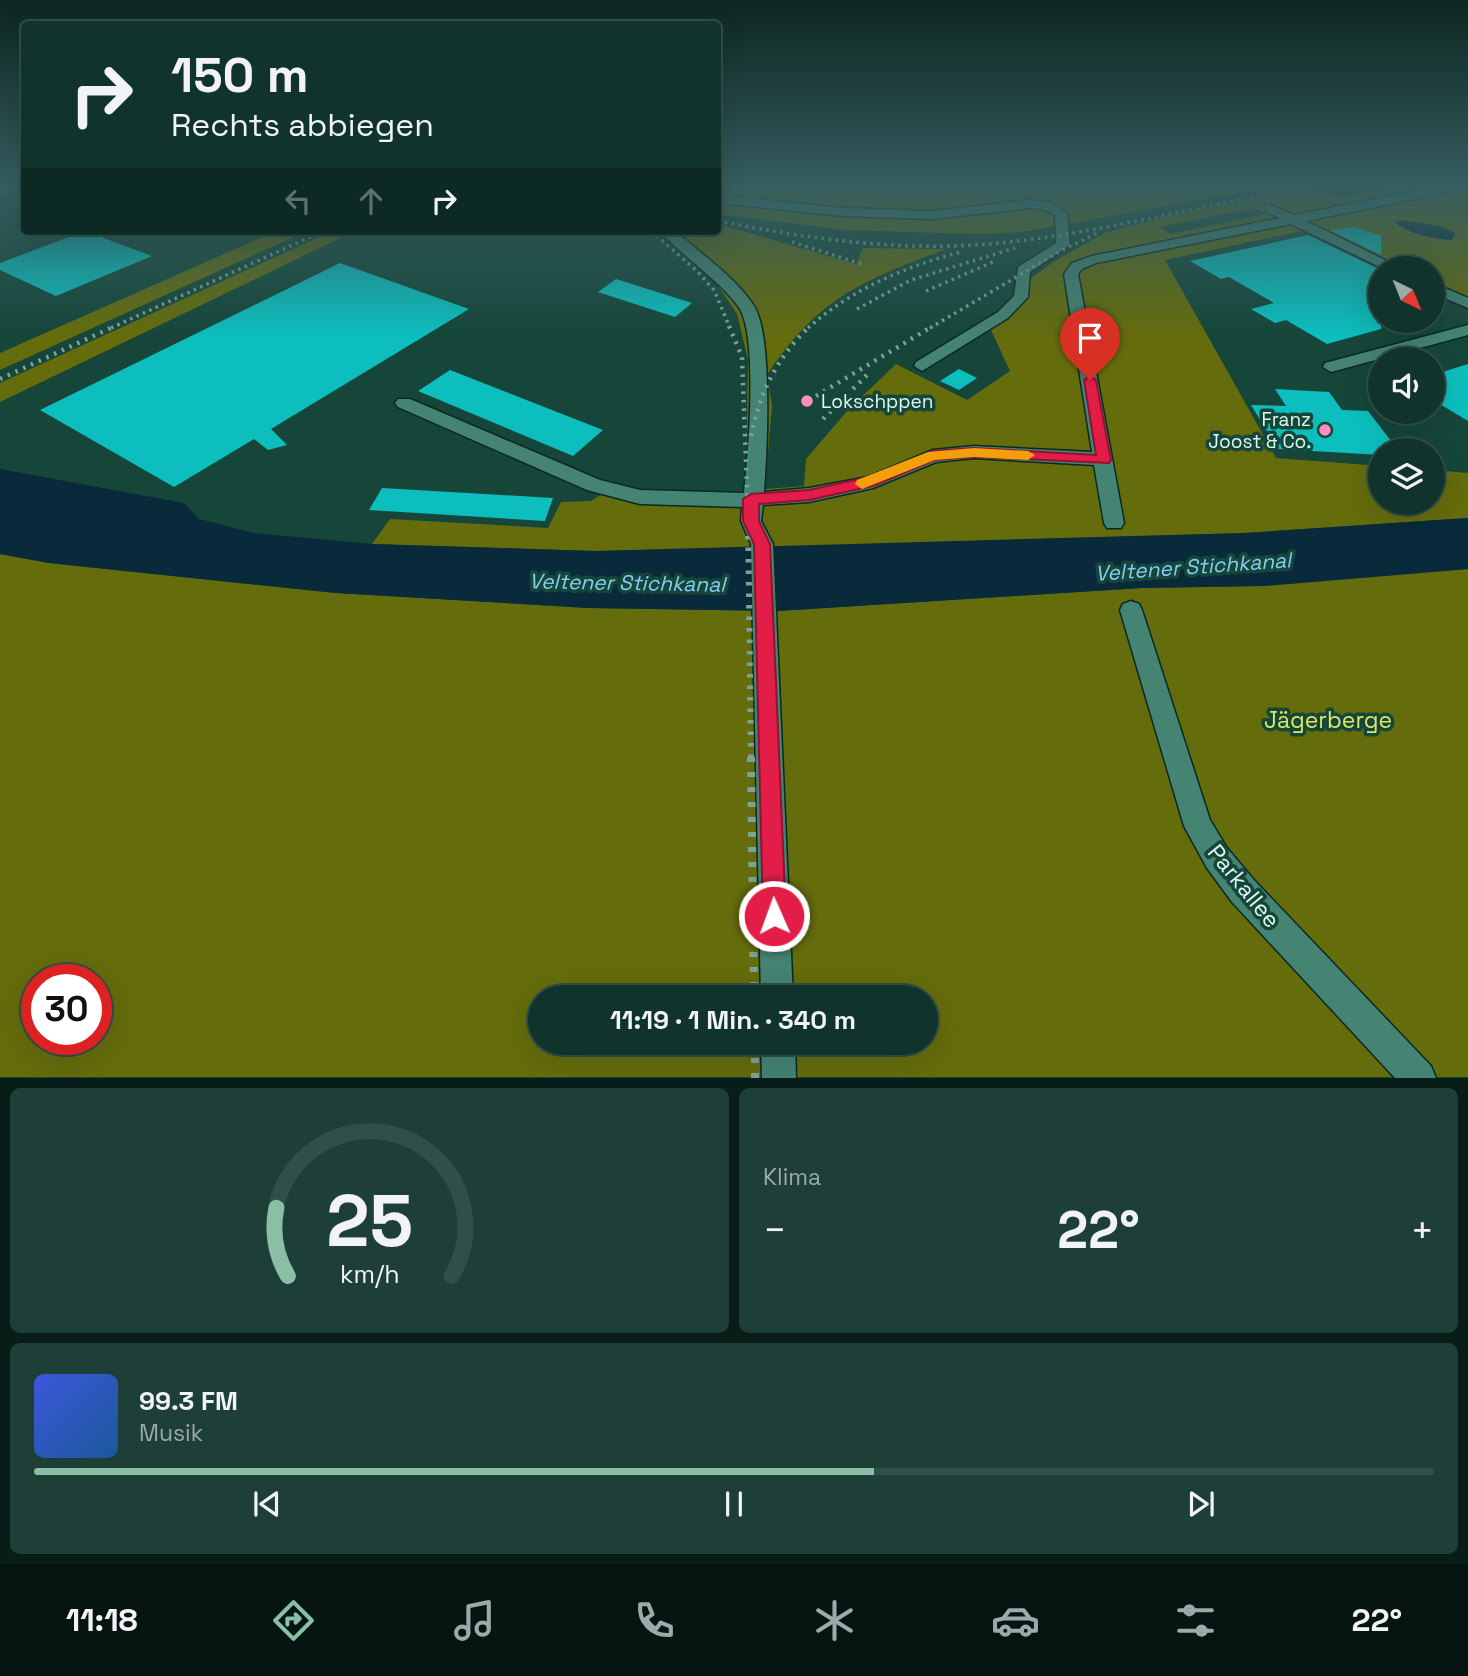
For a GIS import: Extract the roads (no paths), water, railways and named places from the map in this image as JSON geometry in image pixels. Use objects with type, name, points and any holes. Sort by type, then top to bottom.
[{"type":"street","points":[[672,235],[719,274],[748,308],[755,332],[758,446],[751,521],[762,544],[777,985]]},
{"type":"street","points":[[922,366],[1003,315],[1021,297],[1023,270],[1063,245],[1062,235]]},
{"type":"street","points":[[1114,523],[1071,274],[1077,266],[1092,260],[1215,235]]},
{"type":"street","points":[[1329,235],[1370,256]]},
{"type":"street","points":[[1446,293],[1468,304]]},
{"type":"street","points":[[1331,367],[1468,330]]},
{"type":"street","points":[[404,403],[594,485],[640,497],[751,499],[809,495],[873,482],[933,456],[974,452],[1104,460]]},
{"type":"street","name":"Parkallee","points":[[1131,610],[1198,826],[1217,858],[1243,891],[1419,1077]]},
{"type":"street","points":[[778,1055],[779,1077]]},
{"type":"water","points":[[1423,235],[1454,235],[1452,240]]},
{"type":"water","name":"Veltener Stichkanal","points":[[0,469],[184,503],[199,519],[254,533],[372,544],[596,551],[1245,533],[1468,518],[1468,569],[1264,586],[1141,588],[778,611],[589,608],[336,593],[49,563],[0,554]]},
{"type":"railway","points":[[111,328],[314,235]]},
{"type":"railway","points":[[656,235],[696,270],[714,290],[730,328]]},
{"type":"railway","points":[[800,235],[922,246],[990,244],[1061,235]]},
{"type":"railway","points":[[930,328],[1062,250],[1093,235]]},
{"type":"railway","points":[[792,242],[865,265]]},
{"type":"railway","points":[[857,309],[911,280],[1015,248]]},
{"type":"railway","points":[[808,328],[842,302],[880,281],[961,252]]},
{"type":"railway","points":[[926,291],[993,262]]},
{"type":"railway","points":[[0,379],[115,326]]},
{"type":"railway","points":[[729,326],[742,357],[748,514]]},
{"type":"railway","points":[[816,396],[933,326]]},
{"type":"railway","points":[[751,436],[759,405],[772,376],[788,350],[808,328]]},
{"type":"railway","points":[[823,419],[868,374]]},
{"type":"railway","points":[[748,513],[751,758]]},
{"type":"railway","points":[[751,757],[754,985]]},
{"type":"railway","points":[[755,1055],[755,1078]]},
{"type":"place","name":"Lokschppen","points":[[807,401]]},
{"type":"place","name":"Franz Joost & Co.","points":[[1325,430]]},
{"type":"park label","name":"Jägerberge","points":[[1328,720]]}]
